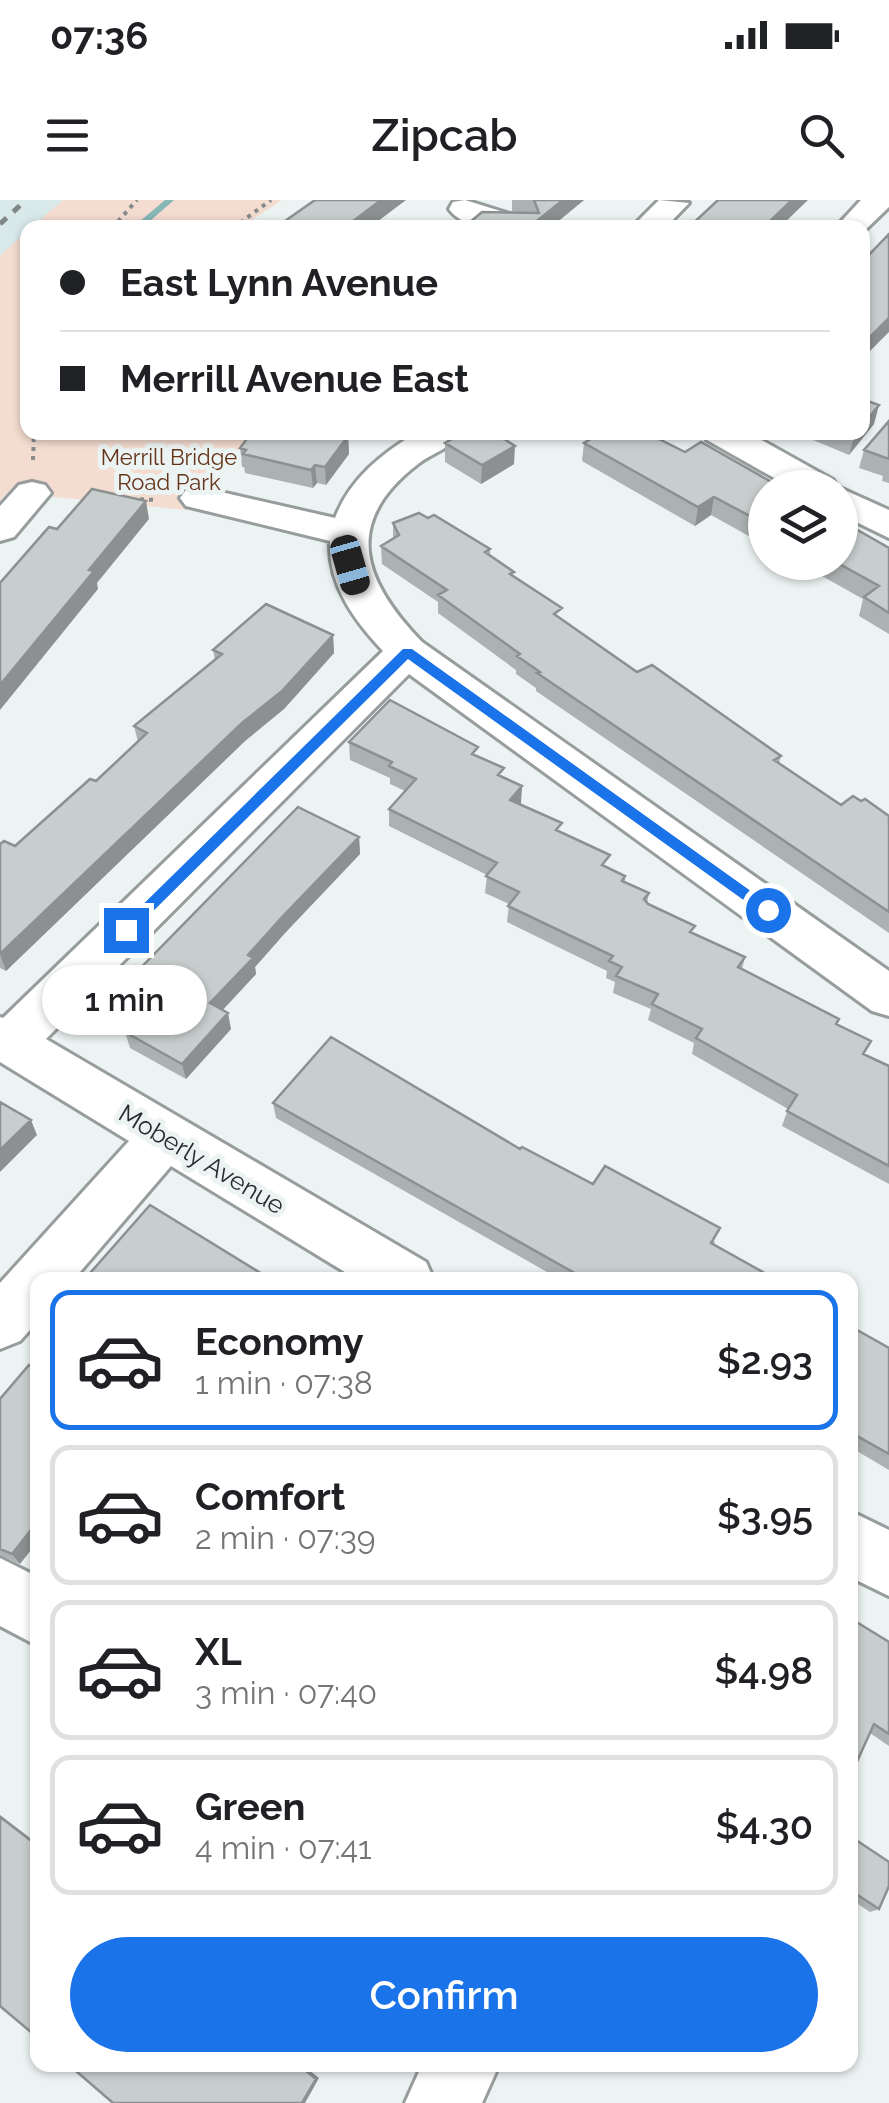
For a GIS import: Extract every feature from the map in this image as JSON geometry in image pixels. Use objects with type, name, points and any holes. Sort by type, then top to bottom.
[{"type":"street","points":[[655,220],[674,203]]},
{"type":"street","points":[[459,212],[490,220]]},
{"type":"street","points":[[431,440],[378,478],[352,514],[347,532],[362,603],[372,618],[408,652],[889,997]]},
{"type":"street","points":[[734,440],[788,470]]},
{"type":"street","points":[[0,529],[32,493]]},
{"type":"street","points":[[200,498],[347,532]]},
{"type":"street","points":[[858,508],[889,526]]},
{"type":"street","points":[[5,1040],[408,652]]},
{"type":"street","name":"Moberly Avenue","points":[[5,1040],[393,1272]]},
{"type":"street","points":[[45,1272],[165,1137]]},
{"type":"street","points":[[0,1323],[30,1289]]},
{"type":"street","points":[[858,1547],[889,1566]]},
{"type":"street","points":[[0,1589],[30,1610]]},
{"type":"street","points":[[442,2103],[458,2072]]},
{"type":"path","points":[[119,220],[138,200]]},
{"type":"path","points":[[244,220],[271,200]]},
{"type":"path","points":[[127,499],[200,498]]},
{"type":"shaded area","points":[[0,200],[63,200],[40,220],[20,220],[20,238],[0,256]]},
{"type":"green space","points":[[63,200],[282,200],[252,220],[40,220]]},
{"type":"green space","name":"Merrill Bridge Road Park","points":[[20,237],[20,440],[247,440],[187,510],[54,497],[14,486],[0,500],[0,256]]},
{"type":"building","points":[[315,200],[381,200],[355,220],[286,220]]},
{"type":"building","points":[[534,200],[563,200],[538,220],[472,220],[482,212],[539,213]]},
{"type":"building","points":[[718,200],[792,200],[771,220],[697,220]]},
{"type":"building","points":[[889,234],[889,318],[870,337],[870,254]]},
{"type":"building","points":[[870,402],[879,405],[870,416]]},
{"type":"building","points":[[889,421],[889,459],[864,450]]},
{"type":"building","points":[[246,440],[345,440],[325,467],[315,465],[311,470],[243,454],[246,450],[240,448]]},
{"type":"building","points":[[506,440],[515,446],[482,465],[445,443]]},
{"type":"building","points":[[661,440],[685,452],[701,442],[750,470],[748,515],[714,497],[698,507],[584,443]]},
{"type":"building","points":[[92,489],[146,501],[0,685],[0,583],[49,527],[57,529]]},
{"type":"building","points":[[419,513],[428,518],[434,515],[490,549],[485,552],[514,572],[510,574],[562,608],[554,614],[637,672],[652,665],[781,756],[774,760],[841,805],[853,796],[865,799],[889,816],[889,912],[537,673],[540,672],[517,656],[520,654],[438,595],[447,590],[381,546],[399,535],[393,523]]},
{"type":"building","points":[[858,530],[889,548],[889,613],[864,597],[879,586],[858,574]]},
{"type":"building","points":[[266,604],[333,635],[282,691],[242,723],[0,954],[0,844],[4,841],[15,846],[90,779],[96,781],[147,733],[134,726],[222,654],[213,650]]},
{"type":"building","points":[[390,700],[478,747],[472,754],[504,768],[498,775],[522,786],[510,800],[562,823],[556,830],[610,855],[602,865],[625,876],[622,881],[649,893],[644,899],[648,904],[695,926],[690,932],[745,957],[738,967],[839,1019],[836,1024],[871,1041],[863,1054],[889,1066],[889,1166],[787,1111],[797,1095],[696,1038],[702,1029],[652,1004],[658,994],[616,976],[622,967],[609,961],[613,956],[508,906],[519,892],[486,876],[497,863],[389,809],[416,779],[389,766],[392,762],[349,742]]},
{"type":"building","points":[[298,807],[359,837],[283,916],[248,955],[253,958],[210,1003],[228,1013],[182,1064],[125,1032],[151,1005],[121,988]]},
{"type":"building","points":[[331,1037],[520,1149],[593,1184],[605,1166],[720,1228],[711,1243],[763,1272],[573,1272],[273,1103]]},
{"type":"building","points":[[0,1102],[31,1120],[0,1150]]},
{"type":"building","points":[[150,1205],[259,1272],[91,1272]]},
{"type":"building","points":[[858,1331],[889,1348],[889,1454],[858,1437]]},
{"type":"building","points":[[30,1366],[30,1531],[12,1554],[0,1549],[0,1399]]},
{"type":"building","points":[[858,1623],[889,1642],[889,1734],[874,1724],[858,1759]]},
{"type":"building","points":[[0,1817],[30,1840],[30,2031],[0,2006]]},
{"type":"building","points":[[858,1841],[889,1862],[889,1886],[879,1909],[858,1895]]},
{"type":"building","points":[[77,2072],[308,2072],[316,2079],[302,2103],[113,2103]]},
{"type":"waterway","points":[[146,220],[170,200]]},
{"type":"railway","points":[[0,224],[26,200]]},
{"type":"route","points":[[126,930],[408,652],[768,910]]}]
